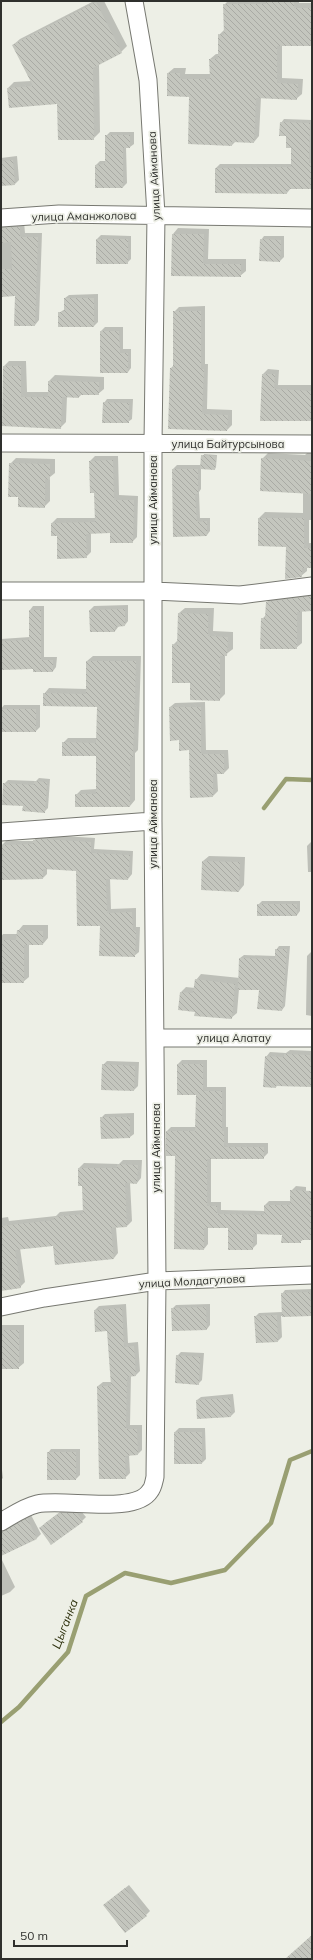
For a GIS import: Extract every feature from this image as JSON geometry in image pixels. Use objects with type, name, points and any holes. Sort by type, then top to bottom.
[{"type":"street","name":"улица Айманова","points":[[1,1522],[22,1509],[37,1504],[56,1502],[116,1505],[135,1501],[150,1492],[155,1477],[157,1281],[153,821],[153,444],[156,215],[148,80],[134,1]]},
{"type":"street","name":"улица Аманжолова","points":[[1,218],[59,214],[312,218]]},
{"type":"street","name":"улица Байтурсынова","points":[[1,443],[312,444]]},
{"type":"street","points":[[1,591],[154,591],[240,595],[312,586]]},
{"type":"street","points":[[1,832],[153,821]]},
{"type":"street","name":"улица Алатау","points":[[156,1038],[312,1038]]},
{"type":"street","name":"улица Молдагулова","points":[[1,1307],[44,1298],[157,1281],[312,1276]]},
{"type":"building","points":[[266,1],[294,1],[294,8],[312,8],[312,46],[277,46],[277,83],[298,84],[297,100],[256,98],[254,143],[232,142],[232,146],[188,144],[189,97],[167,96],[167,73],[180,73],[180,79],[210,79],[209,59],[218,59],[218,34],[224,35],[223,4],[266,4]]},
{"type":"building","points":[[96,2],[122,53],[93,68],[94,140],[58,140],[57,104],[9,108],[7,88],[33,86],[12,45]]},
{"type":"building","points":[[280,122],[310,123],[309,163],[312,163],[312,189],[287,189],[287,194],[215,193],[215,168],[291,167],[291,148],[286,148],[286,136],[279,136]]},
{"type":"building","points":[[105,135],[130,135],[130,148],[123,148],[123,188],[95,188],[95,165],[105,164]]},
{"type":"building","points":[[13,160],[15,185],[1,186],[1,161]]},
{"type":"building","points":[[20,227],[20,237],[38,237],[35,326],[14,326],[15,296],[1,297],[1,269],[12,269],[11,242],[1,243],[1,228]]},
{"type":"building","points":[[172,234],[204,234],[203,264],[241,264],[241,277],[171,276]]},
{"type":"building","points":[[96,239],[128,239],[128,264],[96,264]]},
{"type":"building","points":[[260,239],[281,240],[280,262],[259,261]]},
{"type":"building","points":[[64,298],[94,298],[94,327],[58,327],[58,312],[64,312]]},
{"type":"building","points":[[173,311],[201,311],[201,369],[204,369],[202,414],[228,415],[227,431],[168,429],[170,368],[173,368]]},
{"type":"building","points":[[100,331],[119,331],[120,353],[128,353],[128,373],[100,373]]},
{"type":"building","points":[[3,366],[21,366],[21,397],[48,397],[48,381],[99,382],[99,395],[79,395],[79,398],[62,397],[61,429],[2,426]]},
{"type":"building","points":[[262,374],[275,374],[274,389],[312,391],[312,421],[260,421]]},
{"type":"building","points":[[103,402],[129,403],[129,423],[102,423]]},
{"type":"building","points":[[201,455],[216,456],[215,470],[200,469]]},
{"type":"building","points":[[261,458],[312,461],[312,494],[260,491]]},
{"type":"building","points":[[113,460],[114,500],[134,500],[133,543],[110,543],[110,533],[86,534],[87,558],[57,559],[57,536],[51,536],[51,523],[95,522],[94,493],[90,493],[89,461]]},
{"type":"building","points":[[9,463],[50,464],[50,480],[45,479],[45,508],[18,507],[18,497],[8,497]]},
{"type":"building","points":[[172,469],[198,469],[198,494],[195,494],[197,522],[207,521],[207,536],[173,537]]},
{"type":"building","points":[[258,518],[304,518],[304,548],[312,548],[312,568],[302,568],[302,577],[285,579],[286,547],[258,546]]},
{"type":"building","points":[[312,596],[312,611],[297,612],[297,649],[260,649],[261,618],[265,618],[266,602]]},
{"type":"building","points":[[125,609],[125,626],[115,627],[115,632],[90,632],[89,610]]},
{"type":"building","points":[[29,610],[41,610],[41,660],[53,660],[53,672],[33,672],[33,669],[1,670],[1,641],[29,640]]},
{"type":"building","points":[[178,613],[208,614],[208,636],[228,637],[227,656],[220,656],[220,701],[190,700],[190,683],[172,683],[172,644],[177,645]]},
{"type":"building","points":[[86,661],[136,661],[133,757],[130,757],[130,807],[75,807],[75,794],[96,794],[96,756],[62,756],[62,742],[96,743],[97,707],[43,706],[43,693],[86,694]]},
{"type":"building","points":[[169,707],[201,707],[201,754],[224,754],[224,774],[213,774],[213,797],[190,798],[189,750],[179,751],[179,740],[170,741]]},
{"type":"building","points":[[1,709],[36,709],[36,732],[1,732]]},
{"type":"building","points":[[34,781],[47,782],[45,813],[22,811],[23,806],[2,805],[3,783],[34,785]]},
{"type":"building","points":[[41,839],[91,842],[91,853],[130,855],[128,880],[106,879],[107,913],[132,912],[133,930],[136,931],[135,957],[99,956],[100,926],[77,926],[76,871],[43,869],[43,879],[1,880],[1,845],[33,844],[33,840]]},
{"type":"building","points":[[202,861],[240,862],[239,892],[201,890]]},
{"type":"building","points":[[257,904],[297,904],[297,916],[257,916]]},
{"type":"building","points":[[17,930],[43,931],[43,945],[24,945],[24,983],[1,983],[1,940],[16,940]]},
{"type":"building","points":[[275,949],[287,949],[282,1011],[257,1009],[259,990],[238,990],[239,958],[275,959]]},
{"type":"building","points":[[195,979],[235,984],[232,1019],[194,1016],[195,1012],[178,1010],[180,992],[193,993]]},
{"type":"building","points":[[284,1054],[310,1055],[310,1062],[312,1062],[312,1087],[263,1087],[265,1056],[284,1057]]},
{"type":"building","points":[[102,1064],[135,1066],[134,1091],[101,1090]]},
{"type":"building","points":[[177,1064],[203,1064],[203,1091],[222,1091],[222,1131],[224,1131],[224,1147],[264,1147],[264,1159],[207,1159],[207,1206],[217,1206],[217,1214],[264,1215],[264,1205],[290,1205],[290,1190],[312,1191],[312,1240],[301,1240],[301,1243],[281,1243],[282,1235],[253,1234],[253,1250],[228,1250],[228,1228],[204,1228],[204,1250],[174,1249],[175,1156],[166,1156],[166,1131],[195,1131],[196,1095],[177,1095]]},
{"type":"building","points":[[100,1117],[130,1117],[130,1138],[101,1139]]},
{"type":"building","points":[[117,1164],[138,1165],[137,1184],[125,1183],[127,1227],[111,1228],[114,1259],[55,1265],[53,1246],[15,1250],[21,1288],[1,1291],[1,1226],[54,1220],[54,1217],[83,1214],[82,1186],[78,1186],[78,1168],[117,1168]]},
{"type":"building","points":[[310,1292],[311,1316],[282,1317],[281,1293]]},
{"type":"building","points":[[206,1307],[207,1330],[172,1331],[171,1308]]},
{"type":"building","points":[[122,1308],[124,1347],[134,1346],[136,1376],[127,1377],[126,1429],[137,1429],[138,1455],[125,1456],[126,1479],[99,1479],[97,1386],[111,1386],[107,1331],[95,1332],[94,1310]]},
{"type":"building","points":[[277,1315],[278,1342],[256,1343],[254,1316]]},
{"type":"building","points":[[1,1330],[19,1330],[19,1369],[1,1369]]},
{"type":"building","points":[[176,1355],[200,1357],[199,1385],[175,1383]]},
{"type":"building","points":[[230,1398],[231,1417],[197,1419],[196,1400]]},
{"type":"building","points":[[174,1432],[202,1432],[202,1464],[174,1464]]},
{"type":"building","points":[[47,1452],[76,1452],[76,1480],[47,1480]]},
{"type":"building","points":[[59,1513],[77,1513],[83,1522],[51,1545],[39,1528]]},
{"type":"building","points":[[27,1518],[37,1539],[1,1556],[1,1532]]},
{"type":"building","points":[[125,1888],[147,1916],[125,1933],[103,1905]]},
{"type":"building","points":[[312,1935],[312,1959],[285,1959]]},
{"type":"waterway","points":[[264,808],[286,779],[312,780]]},
{"type":"waterway","name":"Цыганка","points":[[1,1722],[19,1707],[68,1652],[86,1596],[125,1573],[171,1583],[225,1570],[271,1523],[290,1460],[312,1451]]}]
